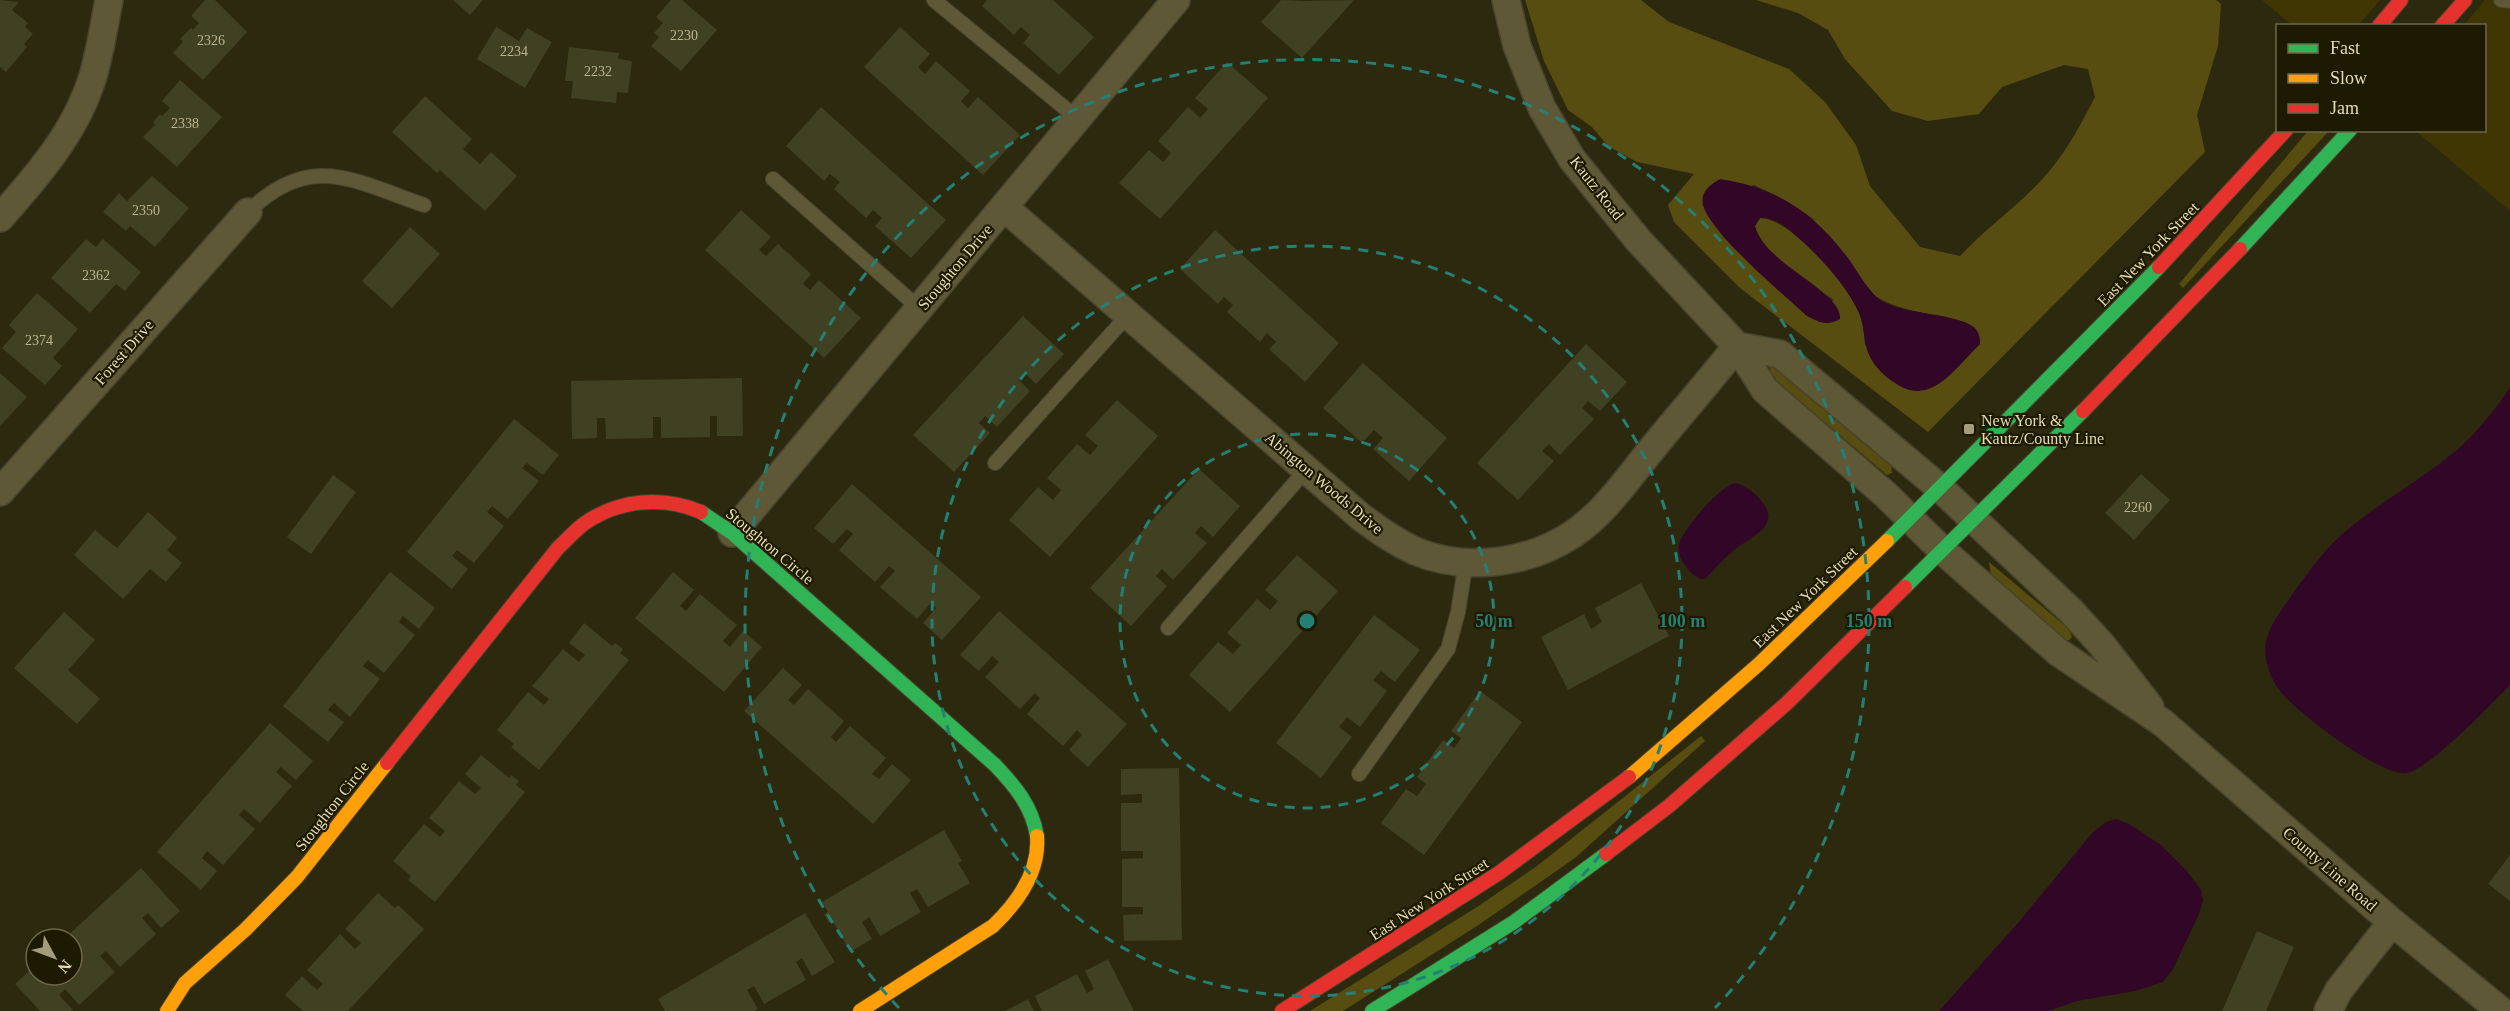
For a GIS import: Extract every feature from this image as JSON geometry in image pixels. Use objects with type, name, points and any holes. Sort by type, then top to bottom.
[{"type":"main road","points":[[2381,24],[2401,0]]},
{"type":"main road","points":[[2444,24],[2465,0]]},
{"type":"main road","name":"East New York Street","points":[[1282,1011],[1481,886],[1621,783],[1747,677],[2122,305],[2284,132]]},
{"type":"main road","points":[[1372,1011],[1514,922],[1669,806],[1787,703],[1943,551],[2212,279],[2348,132]]},
{"type":"main road","name":"Stoughton Circle","points":[[166,1011],[185,983],[246,929],[297,877],[558,548],[585,522],[621,506],[649,501],[675,502],[702,512],[732,533],[995,765],[1028,806],[1039,833],[1037,857],[1030,881],[1011,910],[993,926],[860,1011]]},
{"type":"street","points":[[0,218],[41,171],[67,133],[82,104],[99,54],[109,0]]},
{"type":"street","name":"Stoughton Drive","points":[[732,533],[1176,0]]},
{"type":"street","name":"Kautz Road","points":[[1506,0],[1517,46],[1542,108],[1572,159],[1638,240],[1737,346],[1764,390],[1910,517],[1943,551]]},
{"type":"street","name":"Abington Woods Drive","points":[[1005,208],[1361,518],[1392,540],[1418,552],[1490,563],[1536,553],[1573,534],[1604,507],[1737,346]]},
{"type":"street","name":"Forest Drive","points":[[0,492],[248,212]]},
{"type":"street","points":[[1737,346],[1780,354],[1940,488],[1973,520]]},
{"type":"street","name":"County Line Road","points":[[1973,520],[2071,611],[2102,645],[2163,723]]},
{"type":"street","name":"County Line Road","points":[[1943,551],[2058,652],[2163,723],[2392,922],[2500,1011]]},
{"type":"street","points":[[2328,1011],[2339,990],[2392,922]]},
{"type":"lane","points":[[934,0],[1078,119]]},
{"type":"lane","points":[[2501,0],[2510,1]]},
{"type":"lane","points":[[248,212],[272,190],[286,182],[308,176],[335,176],[365,184],[424,206]]},
{"type":"lane","points":[[773,179],[920,309]]},
{"type":"lane","points":[[995,463],[1128,315]]},
{"type":"lane","points":[[1168,628],[1306,470]]},
{"type":"lane","points":[[1359,774],[1448,649],[1457,621],[1466,561]]},
{"type":"shaded area","points":[[1525,0],[1641,0],[1669,22],[1789,69],[1825,102],[1856,145],[1870,186],[1920,247],[1960,256],[2041,180],[2064,152],[2095,97],[2088,69],[2064,65],[2002,87],[1979,114],[1928,121],[1892,111],[1845,59],[1828,30],[1798,13],[1756,0],[2216,0],[2221,4],[2218,46],[2197,115],[2205,152],[1928,432],[1740,288],[1674,222],[1668,205],[1694,174],[1637,162],[1608,146],[1592,127],[1568,110],[1544,61]],"holes":[[[1754,185],[1786,201],[1812,218],[1875,296],[1916,312],[1967,323],[1977,331],[1980,344],[1944,380],[1865,345],[1859,313],[1831,271],[1817,255],[1787,229],[1773,221],[1760,218],[1755,226],[1767,248],[1788,268],[1834,300],[1807,316],[1724,238],[1702,204]]]},
{"type":"shaded area","points":[[2262,0],[2380,0],[2360,24],[2291,24]]},
{"type":"shaded area","points":[[2485,0],[2510,0],[2510,211],[2417,132],[2486,132],[2486,24],[2465,24]]},
{"type":"shaded area","points":[[2307,132],[2328,132],[2183,288],[2179,284]]},
{"type":"shaded area","points":[[1720,179],[1760,189],[1793,205],[1835,242],[1868,287],[1882,301],[1892,306],[1967,323],[1977,331],[1980,344],[1942,382],[1931,388],[1920,391],[1895,383],[1881,372],[1870,357],[1861,318],[1849,294],[1826,266],[1793,233],[1773,220],[1760,218],[1755,226],[1761,240],[1772,253],[1829,298],[1838,309],[1840,319],[1824,323],[1807,316],[1765,279],[1718,230],[1702,200],[1707,189]]},
{"type":"shaded area","points":[[1778,361],[1891,462],[1892,473],[1887,475],[1769,375],[1770,367]]},
{"type":"shaded area","points":[[2510,388],[2510,685],[2431,760],[2407,773],[2395,772],[2358,754],[2317,725],[2285,697],[2277,687],[2268,668],[2265,655],[2266,642],[2270,629],[2280,613],[2332,543],[2360,519],[2457,450],[2492,413]]},
{"type":"shaded area","points":[[1735,483],[1748,488],[1766,507],[1767,523],[1756,535],[1728,555],[1705,579],[1700,579],[1685,565],[1680,555],[1679,545],[1687,529],[1702,509],[1720,492]]},
{"type":"shaded area","points":[[1989,562],[2069,629],[2072,637],[2069,640],[2063,640],[1991,577]]},
{"type":"shaded area","points":[[1701,736],[1705,741],[1575,858],[1477,926],[1343,1011],[1310,1011],[1477,907],[1537,866]]},
{"type":"shaded area","points":[[2116,819],[2129,824],[2161,845],[2186,870],[2201,890],[2203,901],[2199,914],[2173,969],[2163,982],[2135,991],[2077,1001],[2048,1011],[1939,1011],[2018,923],[2093,832],[2106,822]]},
{"type":"building","points":[[0,0],[19,2],[12,10],[28,23],[25,27],[33,34],[24,44],[27,47],[6,72],[0,67]]},
{"type":"building","points":[[205,0],[215,0],[247,32],[203,80],[173,53],[183,41],[180,39],[199,23],[191,16]]},
{"type":"building","points":[[453,0],[483,0],[470,15]]},
{"type":"building","points":[[671,0],[682,0],[717,30],[681,71],[651,46],[659,37],[654,33],[663,23],[656,17]]},
{"type":"building","points":[[987,0],[1053,0],[1094,37],[1059,75],[1023,43],[1030,35],[1021,27],[1014,35],[982,6]]},
{"type":"building","points":[[1281,0],[1354,0],[1302,58],[1261,22]]},
{"type":"building","points":[[496,27],[519,41],[527,28],[552,42],[525,88],[477,59]]},
{"type":"building","points":[[900,27],[930,54],[918,67],[925,74],[936,61],[970,91],[961,101],[968,108],[978,97],[1020,135],[983,175],[864,67]]},
{"type":"building","points":[[569,47],[619,53],[618,59],[632,61],[628,93],[617,92],[616,103],[571,98],[573,81],[565,81]]},
{"type":"building","points":[[1227,62],[1268,98],[1160,219],[1119,183],[1149,150],[1163,162],[1171,153],[1158,141],[1188,107],[1200,118],[1208,109],[1195,98]]},
{"type":"building","points":[[180,80],[222,117],[177,167],[143,137],[155,125],[153,122],[160,114],[162,116],[170,108],[162,101]]},
{"type":"building","points":[[425,96],[472,139],[463,149],[480,164],[491,152],[517,176],[485,211],[440,170],[437,173],[392,132]]},
{"type":"building","points":[[821,107],[946,220],[911,258],[875,226],[882,218],[873,210],[866,218],[834,189],[840,182],[830,174],[824,181],[786,146]]},
{"type":"building","points":[[152,176],[189,208],[155,247],[130,226],[126,231],[103,212],[119,193],[127,201]]},
{"type":"building","points":[[741,210],[771,237],[759,250],[766,256],[778,244],[811,274],[803,284],[810,290],[819,280],[861,318],[824,358],[705,250]]},
{"type":"building","points":[[410,227],[440,254],[392,308],[362,281]]},
{"type":"building","points":[[1215,230],[1339,343],[1305,382],[1269,349],[1276,342],[1267,333],[1260,342],[1227,312],[1233,305],[1224,297],[1218,304],[1180,269]]},
{"type":"building","points":[[86,239],[96,247],[103,239],[141,272],[125,291],[116,284],[90,313],[51,278]]},
{"type":"building","points":[[37,293],[78,329],[53,358],[62,366],[45,385],[2,348],[16,332],[9,325]]},
{"type":"building","points":[[1023,316],[1064,354],[1036,384],[1025,373],[1019,380],[1030,391],[997,427],[985,416],[979,423],[990,433],[954,472],[913,435]]},
{"type":"building","points":[[1586,344],[1627,382],[1600,411],[1588,401],[1582,408],[1594,419],[1560,455],[1549,444],[1542,451],[1554,461],[1518,500],[1477,463]]},
{"type":"building","points":[[1363,363],[1447,438],[1409,481],[1373,449],[1383,438],[1374,430],[1362,443],[1323,408]]},
{"type":"building","points":[[0,373],[27,397],[0,426]]},
{"type":"building","points":[[742,378],[743,436],[717,436],[717,416],[710,416],[710,437],[661,438],[661,417],[653,417],[653,438],[606,439],[605,418],[597,418],[597,438],[572,439],[571,381]]},
{"type":"building","points":[[1117,400],[1158,436],[1050,557],[1009,520],[1038,487],[1053,500],[1061,490],[1047,478],[1077,444],[1090,455],[1098,446],[1085,435]]},
{"type":"building","points":[[514,419],[559,455],[543,475],[527,463],[522,468],[539,481],[508,519],[492,506],[487,512],[504,526],[474,563],[457,550],[452,556],[468,569],[452,589],[407,552]]},
{"type":"building","points":[[1199,469],[1240,506],[1213,537],[1201,526],[1195,533],[1207,543],[1173,580],[1162,569],[1156,576],[1167,586],[1131,626],[1090,588]]},
{"type":"building","points":[[2141,474],[2170,500],[2134,540],[2105,513]]},
{"type":"building","points":[[333,475],[356,492],[311,554],[287,537]]},
{"type":"building","points":[[852,484],[981,597],[942,640],[923,623],[936,608],[931,603],[917,619],[880,587],[895,571],[889,566],[875,582],[839,550],[853,534],[847,529],[833,544],[814,528]]},
{"type":"building","points":[[148,512],[177,538],[167,550],[182,563],[166,582],[150,569],[123,599],[74,555],[95,530],[117,548]]},
{"type":"building","points":[[1297,555],[1338,591],[1230,712],[1189,675],[1218,642],[1233,654],[1241,645],[1227,633],[1257,599],[1270,610],[1278,601],[1265,590]]},
{"type":"building","points":[[390,572],[435,608],[419,629],[403,616],[399,622],[415,635],[384,673],[368,660],[363,666],[380,679],[350,717],[334,703],[328,710],[344,722],[328,742],[283,706]]},
{"type":"building","points":[[673,572],[694,590],[680,606],[686,611],[700,594],[737,625],[723,641],[730,647],[743,631],[762,647],[724,692],[635,618]]},
{"type":"building","points":[[1641,583],[1669,636],[1568,690],[1541,637],[1584,614],[1591,629],[1602,622],[1595,608]]},
{"type":"building","points":[[999,611],[1127,724],[1088,767],[1069,750],[1082,735],[1077,730],[1063,746],[1027,714],[1040,698],[1035,693],[1020,709],[985,677],[999,662],[992,656],[979,671],[960,655]]},
{"type":"building","points":[[64,612],[95,640],[68,670],[100,699],[77,724],[14,668]]},
{"type":"building","points":[[1374,615],[1420,650],[1395,682],[1381,671],[1373,680],[1387,691],[1360,727],[1347,717],[1339,727],[1352,737],[1321,778],[1276,743]]},
{"type":"building","points":[[584,623],[612,646],[615,643],[623,649],[620,653],[629,660],[539,770],[511,747],[514,744],[497,730],[528,692],[544,705],[549,699],[532,686],[563,649],[579,662],[585,655],[569,643]]},
{"type":"building","points":[[783,668],[802,685],[788,700],[794,705],[808,689],[844,721],[831,737],[836,742],[850,726],[886,758],[872,774],[879,779],[892,764],[911,780],[873,824],[744,711]]},
{"type":"building","points":[[1480,691],[1522,722],[1424,855],[1381,823],[1406,789],[1417,796],[1426,784],[1417,777],[1443,740],[1454,748],[1461,738],[1451,731]]},
{"type":"building","points":[[270,723],[313,761],[296,780],[281,767],[276,772],[292,786],[260,823],[244,809],[239,815],[255,829],[223,865],[207,851],[202,858],[217,871],[201,890],[157,852]]},
{"type":"building","points":[[481,755],[509,778],[511,775],[519,781],[516,785],[525,792],[435,902],[408,880],[411,876],[393,861],[424,824],[440,837],[445,831],[429,818],[459,781],[475,794],[481,788],[465,774]]},
{"type":"building","points":[[1179,768],[1182,940],[1124,941],[1123,915],[1143,914],[1143,907],[1122,907],[1122,859],[1143,858],[1143,851],[1121,851],[1121,803],[1142,803],[1142,794],[1121,795],[1121,769]]},
{"type":"building","points":[[944,830],[962,861],[958,863],[970,883],[928,907],[917,889],[910,893],[921,912],[880,936],[869,917],[862,922],[872,939],[850,952],[833,921],[829,923],[824,914],[828,912],[822,902]]},
{"type":"building","points":[[2510,855],[2510,901],[2488,884]]},
{"type":"building","points":[[141,868],[180,911],[161,928],[148,913],[142,918],[156,934],[120,967],[106,951],[100,956],[115,972],[79,1005],[65,989],[59,995],[73,1010],[40,1011],[15,984],[24,976],[24,987],[84,987],[84,927],[77,927]]},
{"type":"building","points":[[378,893],[395,908],[398,905],[424,929],[348,1011],[303,1011],[285,995],[302,976],[317,990],[323,984],[307,970],[340,934],[355,949],[361,943],[345,929]]},
{"type":"building","points":[[805,913],[835,962],[812,976],[802,958],[796,962],[806,980],[764,1004],[754,986],[747,990],[758,1009],[754,1011],[665,1011],[658,999]]},
{"type":"building","points":[[2257,931],[2294,947],[2266,1011],[2222,1011]]},
{"type":"building","points":[[1108,959],[1134,1011],[1042,1011],[1035,996],[1077,974],[1087,993],[1094,989],[1085,971]]},
{"type":"building","points":[[1028,999],[1034,1011],[1005,1011]]},
{"type":"traffic: fast","points":[[2240,249],[2348,132]]},
{"type":"traffic: fast","points":[[1887,541],[2159,267]]},
{"type":"traffic: fast","points":[[1905,587],[2083,411]]},
{"type":"traffic: fast","points":[[701,512],[732,533],[995,765],[1022,797],[1035,825],[1037,836]]},
{"type":"traffic: fast","points":[[1372,1011],[1514,922],[1606,854]]},
{"type":"traffic: slow","points":[[1629,777],[1759,664],[1887,541]]},
{"type":"traffic: slow","points":[[167,1011],[185,983],[246,929],[297,877],[387,763]]},
{"type":"traffic: slow","points":[[860,1011],[993,926],[1026,886],[1035,862],[1037,836]]},
{"type":"traffic: jam","points":[[2381,24],[2401,0]]},
{"type":"traffic: jam","points":[[2444,24],[2465,0]]},
{"type":"traffic: jam","points":[[2159,267],[2284,132]]},
{"type":"traffic: jam","points":[[2083,411],[2240,249]]},
{"type":"traffic: jam","points":[[387,763],[558,548],[581,526],[613,509],[642,503],[672,504],[701,512]]},
{"type":"traffic: jam","points":[[1606,854],[1669,806],[1787,703],[1905,587]]},
{"type":"traffic: jam","points":[[1282,1011],[1499,873],[1629,777]]},
{"type":"place","name":"New York & Kautz/County Line","points":[[1969,429]]}]
